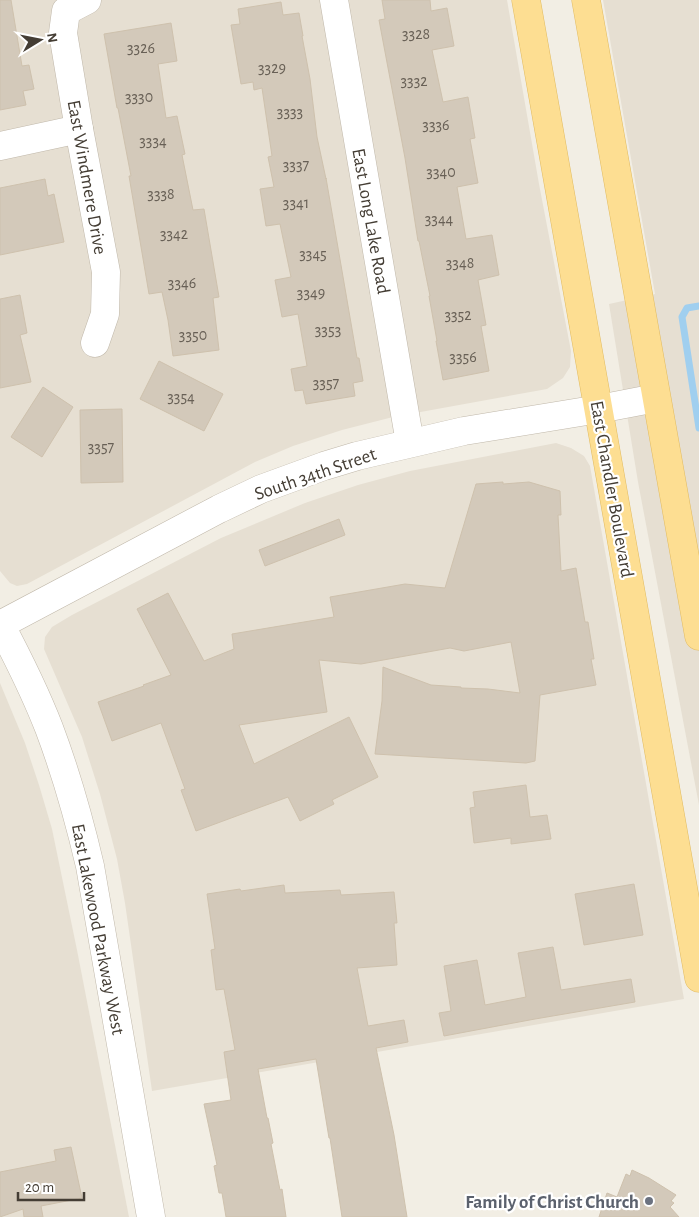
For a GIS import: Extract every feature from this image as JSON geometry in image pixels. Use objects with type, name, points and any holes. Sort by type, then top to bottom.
[{"type":"main road","name":"East Chandler Boulevard","points":[[526,0],[699,978]]},
{"type":"main road","points":[[586,0],[699,636]]},
{"type":"street","name":"East Long Lake Road","points":[[334,0],[410,443]]},
{"type":"street","name":"East Windmere Drive","points":[[77,6],[63,33],[106,272],[105,314],[94,343]]},
{"type":"street","points":[[0,146],[79,129]]},
{"type":"street","name":"South 34th Street","points":[[0,624],[219,509],[261,489],[324,466],[357,456],[464,431],[656,398]]},
{"type":"street","name":"East Lakewood Parkway West","points":[[0,624],[24,671],[48,726],[81,826],[90,866],[151,1217]]},
{"type":"shaded area","points":[[0,0],[507,0],[539,184],[571,351],[570,367],[563,378],[547,389],[393,417],[342,430],[293,446],[255,462],[27,584],[17,586],[10,583],[0,571]]},
{"type":"shaded area","points":[[603,0],[699,0],[699,805],[638,482],[609,304],[655,294]]},
{"type":"shaded area","points":[[556,443],[571,448],[584,456],[590,466],[684,999],[152,1091],[117,859],[100,794],[82,737],[44,649],[45,637],[52,627],[72,615],[221,538],[305,503],[358,485],[410,471]]},
{"type":"shaded area","points":[[0,683],[25,743],[52,829],[129,1217],[0,1217]]},
{"type":"building","points":[[0,0],[11,0],[22,66],[29,65],[34,89],[23,91],[26,105],[0,110]]},
{"type":"building","points":[[382,0],[430,0],[431,11],[447,8],[454,46],[432,50],[443,102],[468,97],[475,138],[470,139],[478,183],[457,187],[466,239],[492,235],[499,275],[478,280],[486,325],[481,326],[489,371],[443,380],[430,296],[418,241],[405,158],[379,20],[385,19]]},
{"type":"building","points":[[281,2],[283,15],[299,13],[317,137],[326,178],[357,358],[359,358],[363,381],[353,383],[355,396],[306,404],[303,390],[295,391],[291,369],[307,366],[298,314],[282,317],[275,280],[291,277],[280,224],[266,226],[260,189],[274,187],[268,157],[272,156],[262,88],[254,90],[253,82],[241,84],[231,25],[240,24],[238,9]]},
{"type":"building","points":[[171,23],[177,61],[158,64],[166,118],[177,116],[185,154],[182,155],[193,210],[204,209],[219,297],[213,298],[219,350],[173,356],[162,292],[149,294],[129,176],[131,176],[104,34]]},
{"type":"building","points":[[45,179],[48,196],[54,194],[64,242],[0,255],[0,188]]},
{"type":"building","points":[[20,295],[27,333],[20,335],[31,382],[0,388],[0,299]]},
{"type":"building","points":[[159,361],[223,394],[204,431],[140,399]]},
{"type":"building","points":[[43,387],[73,407],[42,457],[11,437]]},
{"type":"building","points":[[122,409],[123,482],[81,483],[80,410]]},
{"type":"building","points":[[503,482],[503,484],[529,482],[560,491],[561,515],[558,515],[561,571],[576,568],[585,622],[588,622],[594,659],[591,659],[596,685],[540,695],[535,761],[526,763],[375,754],[382,701],[383,667],[431,685],[520,693],[511,642],[464,651],[450,648],[361,664],[319,660],[327,712],[239,725],[254,764],[349,717],[378,777],[332,800],[334,804],[300,821],[288,797],[196,831],[181,790],[185,789],[161,723],[112,741],[98,702],[171,675],[137,609],[168,593],[204,661],[234,649],[232,634],[334,617],[330,597],[405,584],[445,588],[476,484]]},
{"type":"building","points":[[339,519],[345,535],[265,566],[259,550]]},
{"type":"building","points":[[526,785],[530,817],[547,815],[551,839],[511,844],[511,838],[474,843],[470,808],[475,807],[473,792]]},
{"type":"building","points":[[634,884],[643,935],[584,945],[575,894]]},
{"type":"building","points":[[284,885],[285,893],[340,890],[341,895],[394,892],[397,923],[394,923],[397,965],[357,968],[368,1026],[404,1020],[408,1042],[376,1048],[394,1135],[407,1217],[342,1217],[316,1059],[258,1069],[286,1217],[226,1217],[222,1193],[219,1193],[214,1166],[217,1165],[204,1104],[231,1100],[224,1052],[235,1050],[224,989],[216,990],[211,950],[215,949],[207,894]]},
{"type":"building","points":[[553,947],[561,990],[631,979],[635,1002],[444,1036],[439,1013],[451,1011],[444,966],[477,960],[485,1005],[526,997],[518,953]]},
{"type":"building","points":[[71,1147],[82,1198],[41,1206],[43,1217],[24,1217],[23,1209],[0,1217],[0,1172],[56,1161],[54,1150]]},
{"type":"building","points":[[632,1170],[676,1195],[671,1201],[674,1203],[670,1207],[679,1217],[599,1217],[607,1193],[617,1197],[626,1174],[630,1176]]},
{"type":"waterway","points":[[699,306],[687,308],[682,317],[699,428]]},
{"type":"place","name":"Family of Christ Church","points":[[649,1201]]}]
